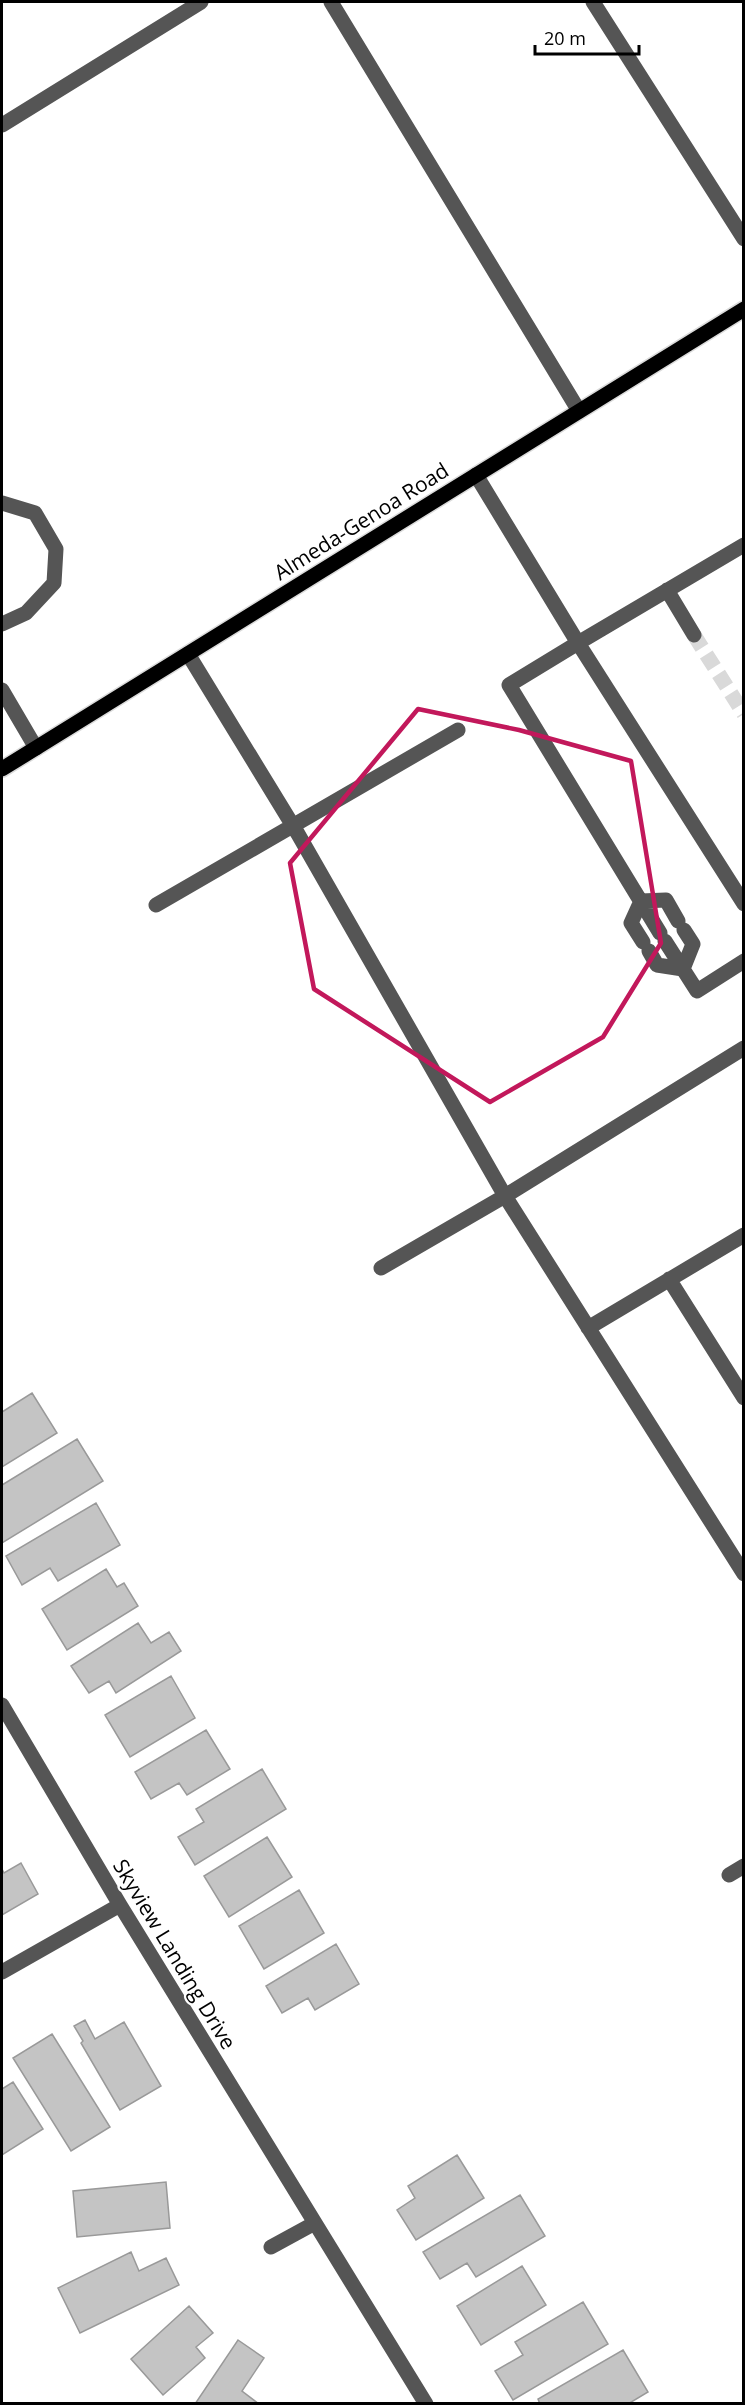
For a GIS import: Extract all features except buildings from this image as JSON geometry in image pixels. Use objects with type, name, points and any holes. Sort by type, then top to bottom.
[{"type":"main road","name":"Almeda-Genoa Road","points":[[2,769],[744,309]]},
{"type":"street","points":[[2,125],[201,2]]},
{"type":"street","points":[[331,2],[579,411]]},
{"type":"street","points":[[593,2],[744,239]]},
{"type":"street","points":[[476,475],[578,643],[744,904]]},
{"type":"street","points":[[2,502],[34,513],[56,549],[54,583],[26,613],[2,624]]},
{"type":"street","points":[[744,544],[509,685],[697,991],[744,961]]},
{"type":"street","points":[[667,590],[694,635]]},
{"type":"street","points":[[188,654],[294,827],[505,1196],[744,1574]]},
{"type":"street","points":[[2,690],[36,748]]},
{"type":"street","points":[[156,905],[458,730]]},
{"type":"street","points":[[641,901],[666,900],[693,944],[683,969]]},
{"type":"street","points":[[641,901],[631,923],[657,965],[683,969]]},
{"type":"street","points":[[381,1268],[505,1196],[744,1048]]},
{"type":"street","points":[[588,1328],[744,1235]]},
{"type":"street","points":[[669,1279],[744,1398]]},
{"type":"street","name":"Skyview Landing Drive","points":[[2,1705],[120,1905],[426,2403]]},
{"type":"street","points":[[729,1875],[744,1866]]},
{"type":"street","points":[[2,1972],[120,1905]]},
{"type":"street","points":[[271,2247],[315,2223]]},
{"type":"highlighted area","points":[[418,709],[519,730],[631,761],[661,943],[603,1037],[490,1102],[314,989],[290,863]]},
{"type":"tunnel","points":[[694,635],[744,714]]}]
